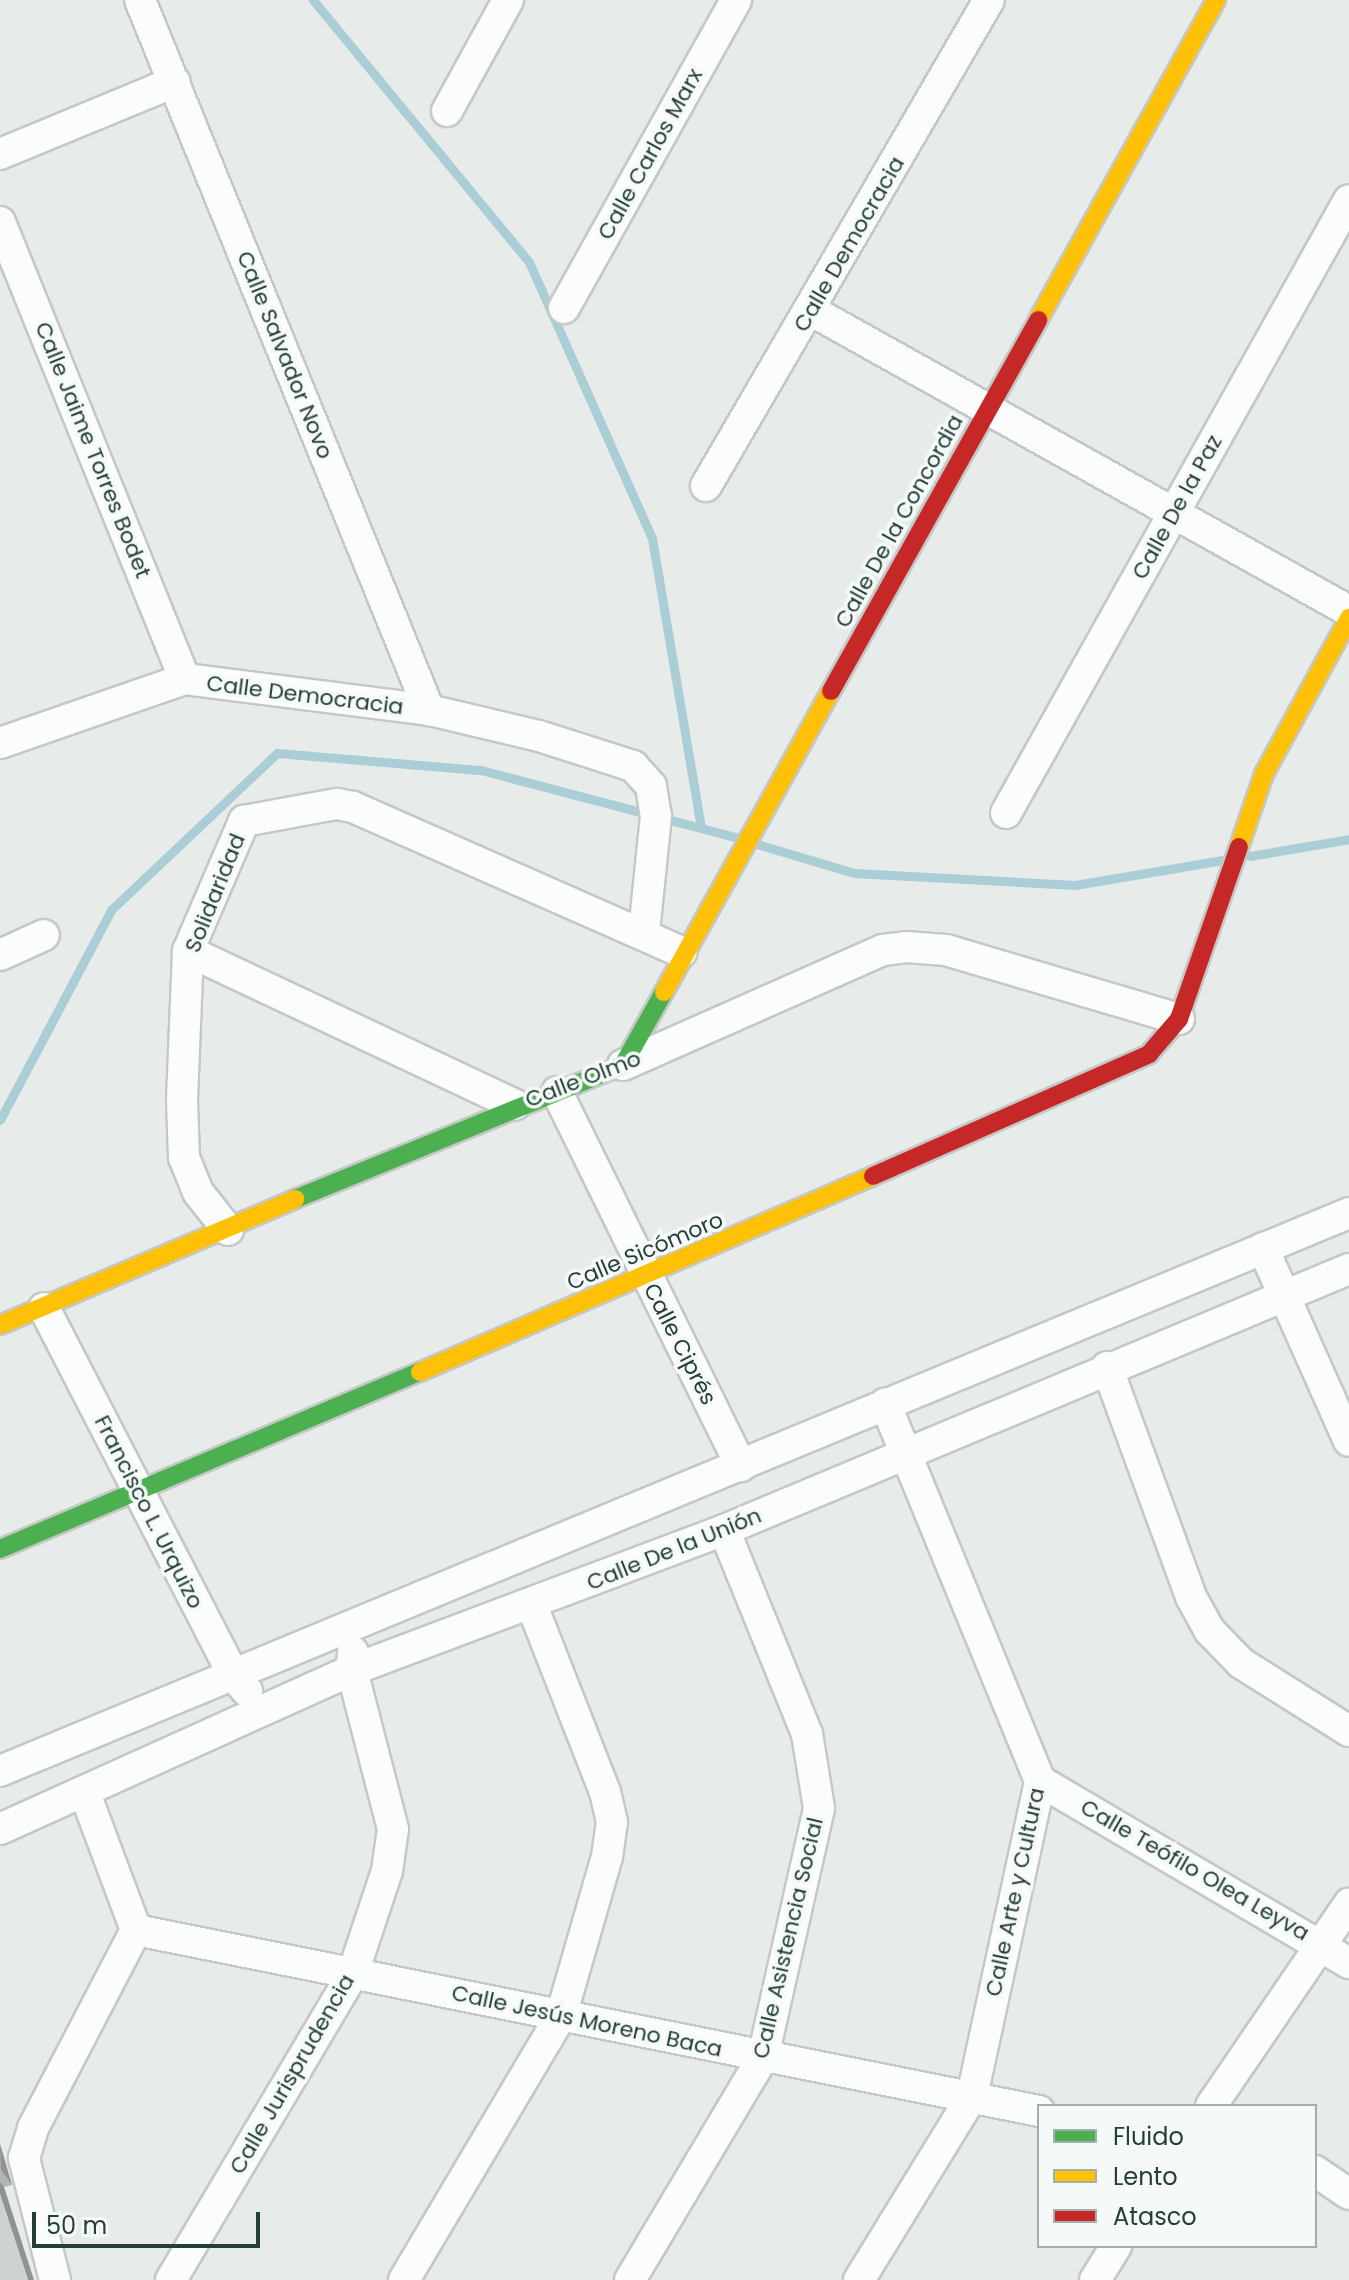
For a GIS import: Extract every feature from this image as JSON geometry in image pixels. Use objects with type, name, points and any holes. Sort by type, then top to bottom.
[{"type":"street","name":"Calle Salvador Novo","points":[[140,0],[429,710]]},
{"type":"street","points":[[447,111],[508,0]]},
{"type":"street","name":"Calle Carlos Marx","points":[[564,308],[736,0]]},
{"type":"street","name":"Calle Democracia","points":[[706,486],[812,311],[989,0]]},
{"type":"street","name":"Calle De la Concordia","points":[[623,1065],[681,952],[779,788],[1216,0]]},
{"type":"street","points":[[0,154],[175,82]]},
{"type":"street","name":"Calle De la Paz","points":[[1006,813],[1349,200]]},
{"type":"street","name":"Calle Jaime Torres Bodet","points":[[0,222],[185,679]]},
{"type":"street","points":[[812,311],[1349,611]]},
{"type":"street","name":"Calle Sicómoro","points":[[0,1549],[646,1277],[1121,1070],[1164,1042],[1179,1019],[1223,905],[1264,774],[1349,618]]},
{"type":"street","name":"Calle Democracia","points":[[0,743],[185,679],[429,710],[539,736],[640,770],[651,786],[656,816],[644,933]]},
{"type":"street","name":"Solidaridad","points":[[228,1230],[198,1192],[184,1158],[188,951],[244,821],[337,804],[369,813],[681,952]]},
{"type":"street","points":[[0,955],[44,935]]},
{"type":"street","name":"Calle Olmo","points":[[0,1325],[515,1105],[623,1065],[883,950],[906,947],[946,950],[1179,1019]]},
{"type":"street","points":[[188,951],[515,1105]]},
{"type":"street","name":"Calle Ciprés","points":[[557,1092],[741,1466]]},
{"type":"street","points":[[0,1771],[1349,1213]]},
{"type":"street","points":[[1263,1248],[1282,1298],[1349,1441]]},
{"type":"street","name":"Calle De la Unión","points":[[0,1829],[352,1670],[532,1606],[724,1530],[1107,1367],[1349,1269]]},
{"type":"street","name":"Francisco L. Urquizo","points":[[44,1308],[234,1676],[263,1710]]},
{"type":"street","points":[[1107,1367],[1191,1597],[1209,1630],[1241,1663],[1349,1731]]},
{"type":"street","name":"Calle Arte y Cultura","points":[[859,2280],[972,2096],[1040,1781],[902,1453],[885,1404]]},
{"type":"street","name":"Calle Asistencia Social","points":[[630,2280],[763,2057],[819,1808],[807,1734],[724,1530]]},
{"type":"street","points":[[404,2280],[561,2016],[612,1822],[605,1792],[532,1606]]},
{"type":"street","name":"Calle Jurisprudencia","points":[[171,2280],[353,1973],[387,1871],[393,1829],[352,1670],[354,1626]]},
{"type":"street","name":"Calle Teófilo Olea Leyva","points":[[1040,1781],[1322,1944],[1349,1963]]},
{"type":"street","points":[[55,2280],[24,2158],[33,2128],[136,1930],[84,1791]]},
{"type":"street","points":[[1215,2104],[1349,1904]]},
{"type":"street","name":"Calle Jesús Moreno Baca","points":[[136,1930],[1037,2111]]},
{"type":"street","points":[[1317,2172],[1349,2194]]},
{"type":"street","points":[[1099,2279],[1115,2248]]},
{"type":"building","points":[[0,2194],[28,2280],[0,2280]]},
{"type":"waterway","points":[[313,0],[529,262],[652,538],[701,827]]},
{"type":"waterway","points":[[0,1120],[111,910],[277,753],[481,770],[739,838]]},
{"type":"waterway","points":[[1250,856],[1349,839]]},
{"type":"waterway","points":[[757,844],[854,873],[1075,885],[1223,860]]},
{"type":"traffic: fast","points":[[295,1199],[623,1065],[664,992]]},
{"type":"traffic: fast","points":[[0,1549],[420,1372]]},
{"type":"traffic: slow","points":[[1038,320],[1216,0]]},
{"type":"traffic: slow","points":[[1239,847],[1264,774],[1349,618]]},
{"type":"traffic: slow","points":[[664,992],[831,691]]},
{"type":"traffic: slow","points":[[420,1372],[873,1176]]},
{"type":"traffic: slow","points":[[0,1325],[295,1199]]},
{"type":"traffic: jam","points":[[831,691],[1038,320]]},
{"type":"traffic: jam","points":[[873,1176],[1149,1054],[1179,1019],[1239,847]]}]
